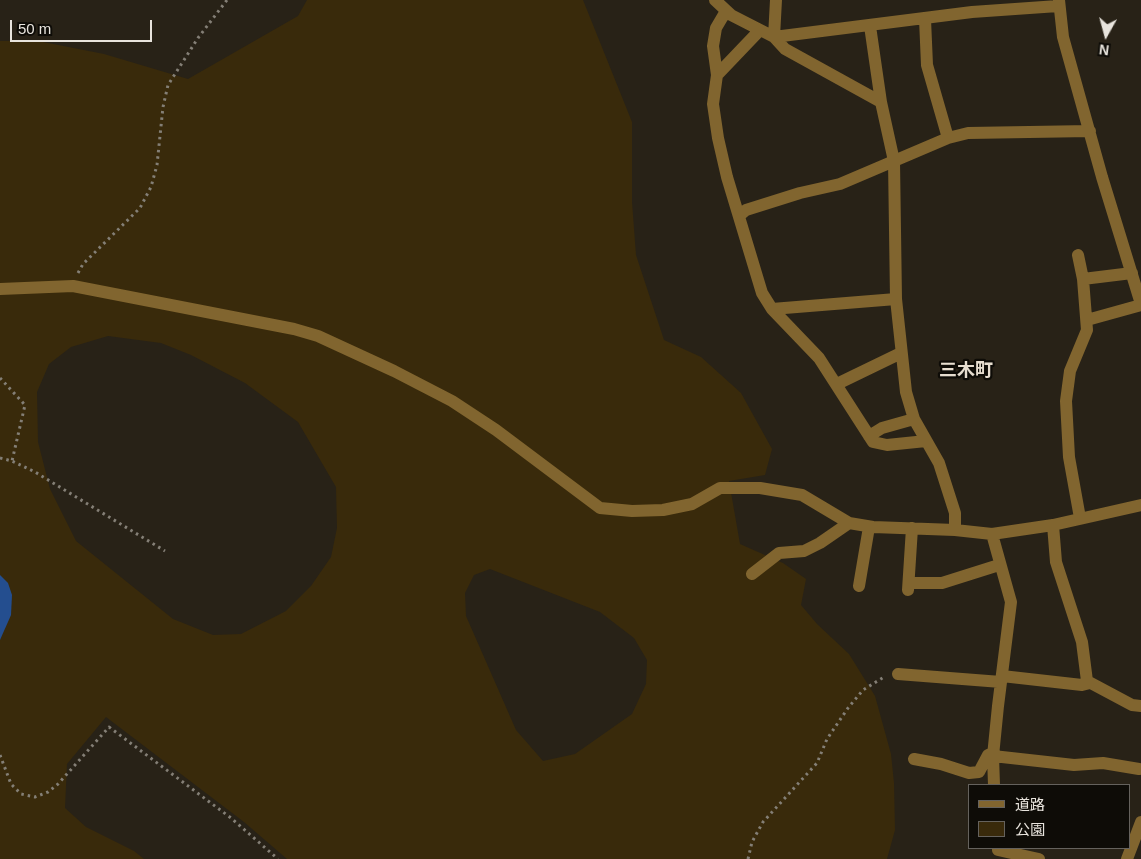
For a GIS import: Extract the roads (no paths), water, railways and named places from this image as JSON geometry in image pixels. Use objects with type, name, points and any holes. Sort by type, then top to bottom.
[{"type":"street","points":[[715,0],[726,11],[759,31],[774,37],[790,52],[881,102]]},
{"type":"street","points":[[774,37],[776,0]]},
{"type":"street","points":[[774,37],[1059,3],[1063,37],[1102,177],[1141,305],[1087,320]]},
{"type":"street","points":[[726,11],[716,28],[712,46],[717,75],[713,104],[718,138],[762,293],[772,309],[819,358],[873,442],[887,445],[926,441]]},
{"type":"street","points":[[925,19],[927,66],[948,138]]},
{"type":"street","points":[[870,26],[881,102],[894,161],[896,299],[906,392],[914,419],[939,462],[955,513],[955,530]]},
{"type":"street","points":[[717,75],[759,31]]},
{"type":"street","points":[[739,216],[746,210],[800,193],[840,184],[948,138],[968,133],[1090,130]]},
{"type":"street","points":[[1078,256],[1083,279],[1087,330],[1070,371],[1066,401],[1069,457],[1080,518]]},
{"type":"street","points":[[1083,279],[1132,273]]},
{"type":"street","points":[[0,289],[73,286],[294,329],[318,336],[394,371],[452,401],[496,430],[600,508],[632,512],[662,510],[692,504],[720,488],[760,488],[802,495],[849,523],[869,527],[955,530],[992,534],[1053,525],[1141,505]]},
{"type":"street","points":[[772,309],[896,299]]},
{"type":"street","points":[[837,384],[901,353]]},
{"type":"street","points":[[869,436],[882,428],[914,419]]},
{"type":"street","points":[[752,574],[779,553],[804,551],[820,543],[849,523]]},
{"type":"street","points":[[1053,525],[1056,562],[1082,642],[1087,681],[1132,704],[1141,706]]},
{"type":"street","points":[[859,586],[869,527]]},
{"type":"street","points":[[912,528],[908,586],[942,583],[999,565]]},
{"type":"street","points":[[992,534],[999,565],[1011,602],[994,754],[994,784]]},
{"type":"street","points":[[898,674],[1002,679],[1082,686],[1090,683]]},
{"type":"street","points":[[914,759],[941,764],[969,773],[979,772],[988,755],[994,754],[1074,765],[1103,763],[1140,770],[1141,755]]},
{"type":"street","points":[[1131,848],[1141,822]]},
{"type":"street","points":[[999,852],[1039,859]]},
{"type":"water","points":[[0,575],[8,583],[12,595],[11,615],[0,640]]},
{"type":"district","name":"三木町","points":[[966,371]]}]
